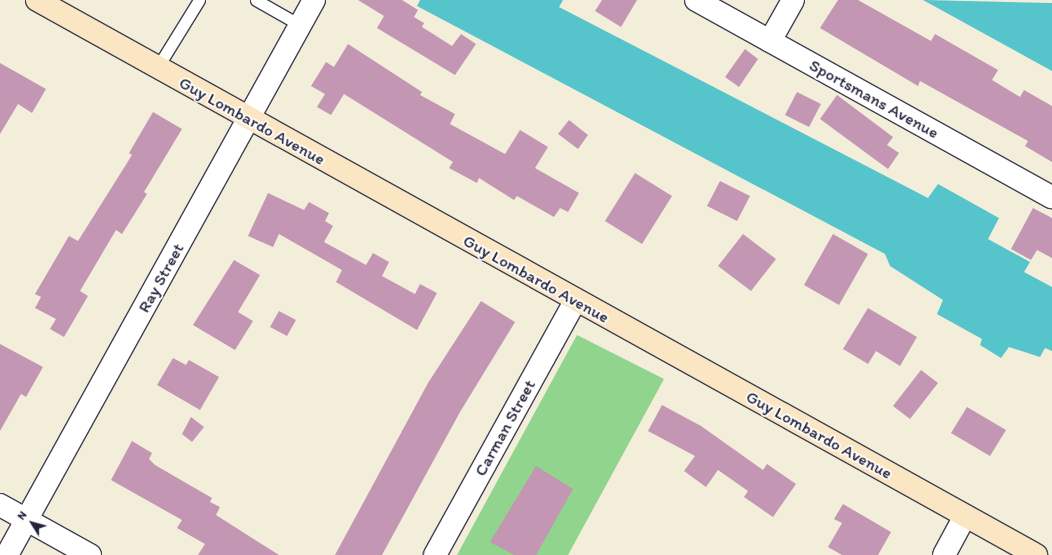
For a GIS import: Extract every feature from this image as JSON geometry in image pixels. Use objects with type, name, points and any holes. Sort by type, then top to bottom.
[{"type":"street","name":"Guy Lombardo Avenue","points":[[36,0],[575,301],[1036,555]]},
{"type":"street","name":"Ray Street","points":[[7,555],[314,0]]},
{"type":"street","name":"Sportsmans Avenue","points":[[696,0],[1052,197]]},
{"type":"street","points":[[770,41],[793,0]]},
{"type":"street","name":"Carman Street","points":[[435,555],[575,301]]},
{"type":"street","points":[[0,505],[90,555]]},
{"type":"street","points":[[944,555],[965,516]]},
{"type":"lane","points":[[157,68],[199,0]]},
{"type":"lane","points":[[256,0],[300,25]]},
{"type":"green space","points":[[577,335],[664,379],[568,555],[457,555]]},
{"type":"water","points":[[420,0],[563,0],[559,7],[928,198],[938,184],[999,218],[988,239],[1030,262],[1024,272],[1052,287],[1052,351],[1045,348],[1040,357],[1009,347],[1001,358],[980,345],[982,339],[937,314],[943,300],[890,266],[885,254],[417,6]]},
{"type":"water","points":[[923,0],[1052,3],[1052,71]]},
{"type":"building","points":[[358,0],[402,0],[418,10],[414,17],[424,23],[422,27],[452,46],[461,34],[476,44],[455,75],[377,28],[384,16]]},
{"type":"building","points":[[602,0],[637,0],[621,27],[595,11]]},
{"type":"building","points":[[838,0],[858,0],[931,41],[935,34],[998,70],[992,80],[1020,97],[1024,90],[1052,106],[1052,162],[1025,146],[1028,141],[920,81],[918,86],[820,28]]},
{"type":"building","points":[[348,44],[422,92],[420,95],[455,114],[450,124],[505,154],[520,130],[548,147],[535,168],[579,193],[568,212],[560,208],[554,217],[517,196],[514,200],[479,178],[477,183],[449,168],[453,162],[344,94],[331,115],[317,107],[325,94],[311,86],[326,62],[334,67]]},
{"type":"building","points":[[745,49],[758,59],[739,87],[725,77]]},
{"type":"building","points":[[0,63],[46,89],[32,113],[18,104],[0,134]]},
{"type":"building","points":[[797,92],[821,104],[809,127],[785,115]]},
{"type":"building","points":[[837,95],[893,137],[887,145],[899,153],[888,169],[820,119]]},
{"type":"building","points":[[153,112],[182,129],[144,192],[147,194],[122,234],[116,230],[80,291],[88,296],[64,337],[50,329],[56,319],[35,308],[41,297],[35,294],[69,236],[78,241],[132,155],[129,153]]},
{"type":"building","points":[[569,120],[588,135],[578,149],[558,134]]},
{"type":"building","points":[[635,173],[672,196],[642,244],[605,221]]},
{"type":"building","points":[[720,181],[750,196],[737,221],[707,206]]},
{"type":"building","points":[[268,193],[304,210],[309,202],[329,213],[325,221],[333,226],[324,242],[366,265],[373,253],[389,262],[382,276],[415,294],[420,284],[437,293],[417,330],[336,282],[342,270],[279,234],[273,247],[248,236]]},
{"type":"building","points":[[1033,208],[1052,218],[1052,258],[1037,250],[1031,260],[1011,249]]},
{"type":"building","points":[[743,234],[776,259],[751,291],[718,266]]},
{"type":"building","points":[[833,234],[868,254],[839,305],[804,285]]},
{"type":"building","points":[[234,260],[260,275],[238,312],[253,321],[235,350],[193,325]]},
{"type":"building","points":[[481,301],[515,322],[460,412],[382,555],[335,555],[428,383]]},
{"type":"building","points":[[868,308],[917,337],[900,366],[876,351],[868,364],[843,349]]},
{"type":"building","points":[[279,311],[296,320],[287,336],[270,327]]},
{"type":"building","points":[[0,344],[43,367],[26,397],[21,394],[0,431]]},
{"type":"building","points":[[173,358],[186,365],[189,360],[219,377],[200,410],[157,385]]},
{"type":"building","points":[[921,370],[938,383],[910,419],[893,406]]},
{"type":"building","points":[[662,405],[701,426],[763,470],[767,464],[796,484],[773,517],[744,497],[748,491],[718,470],[706,487],[684,471],[695,456],[648,431]]},
{"type":"building","points":[[967,407],[1006,430],[990,456],[951,433]]},
{"type":"building","points":[[191,417],[204,427],[192,442],[182,434]]},
{"type":"building","points":[[132,441],[152,453],[149,459],[155,465],[212,498],[210,502],[220,507],[216,515],[279,555],[198,555],[205,544],[177,528],[182,520],[111,480]]},
{"type":"building","points":[[536,466],[573,489],[536,555],[514,555],[490,542]]},
{"type":"building","points":[[843,504],[891,532],[878,555],[842,555],[828,547],[842,523],[834,519]]}]
